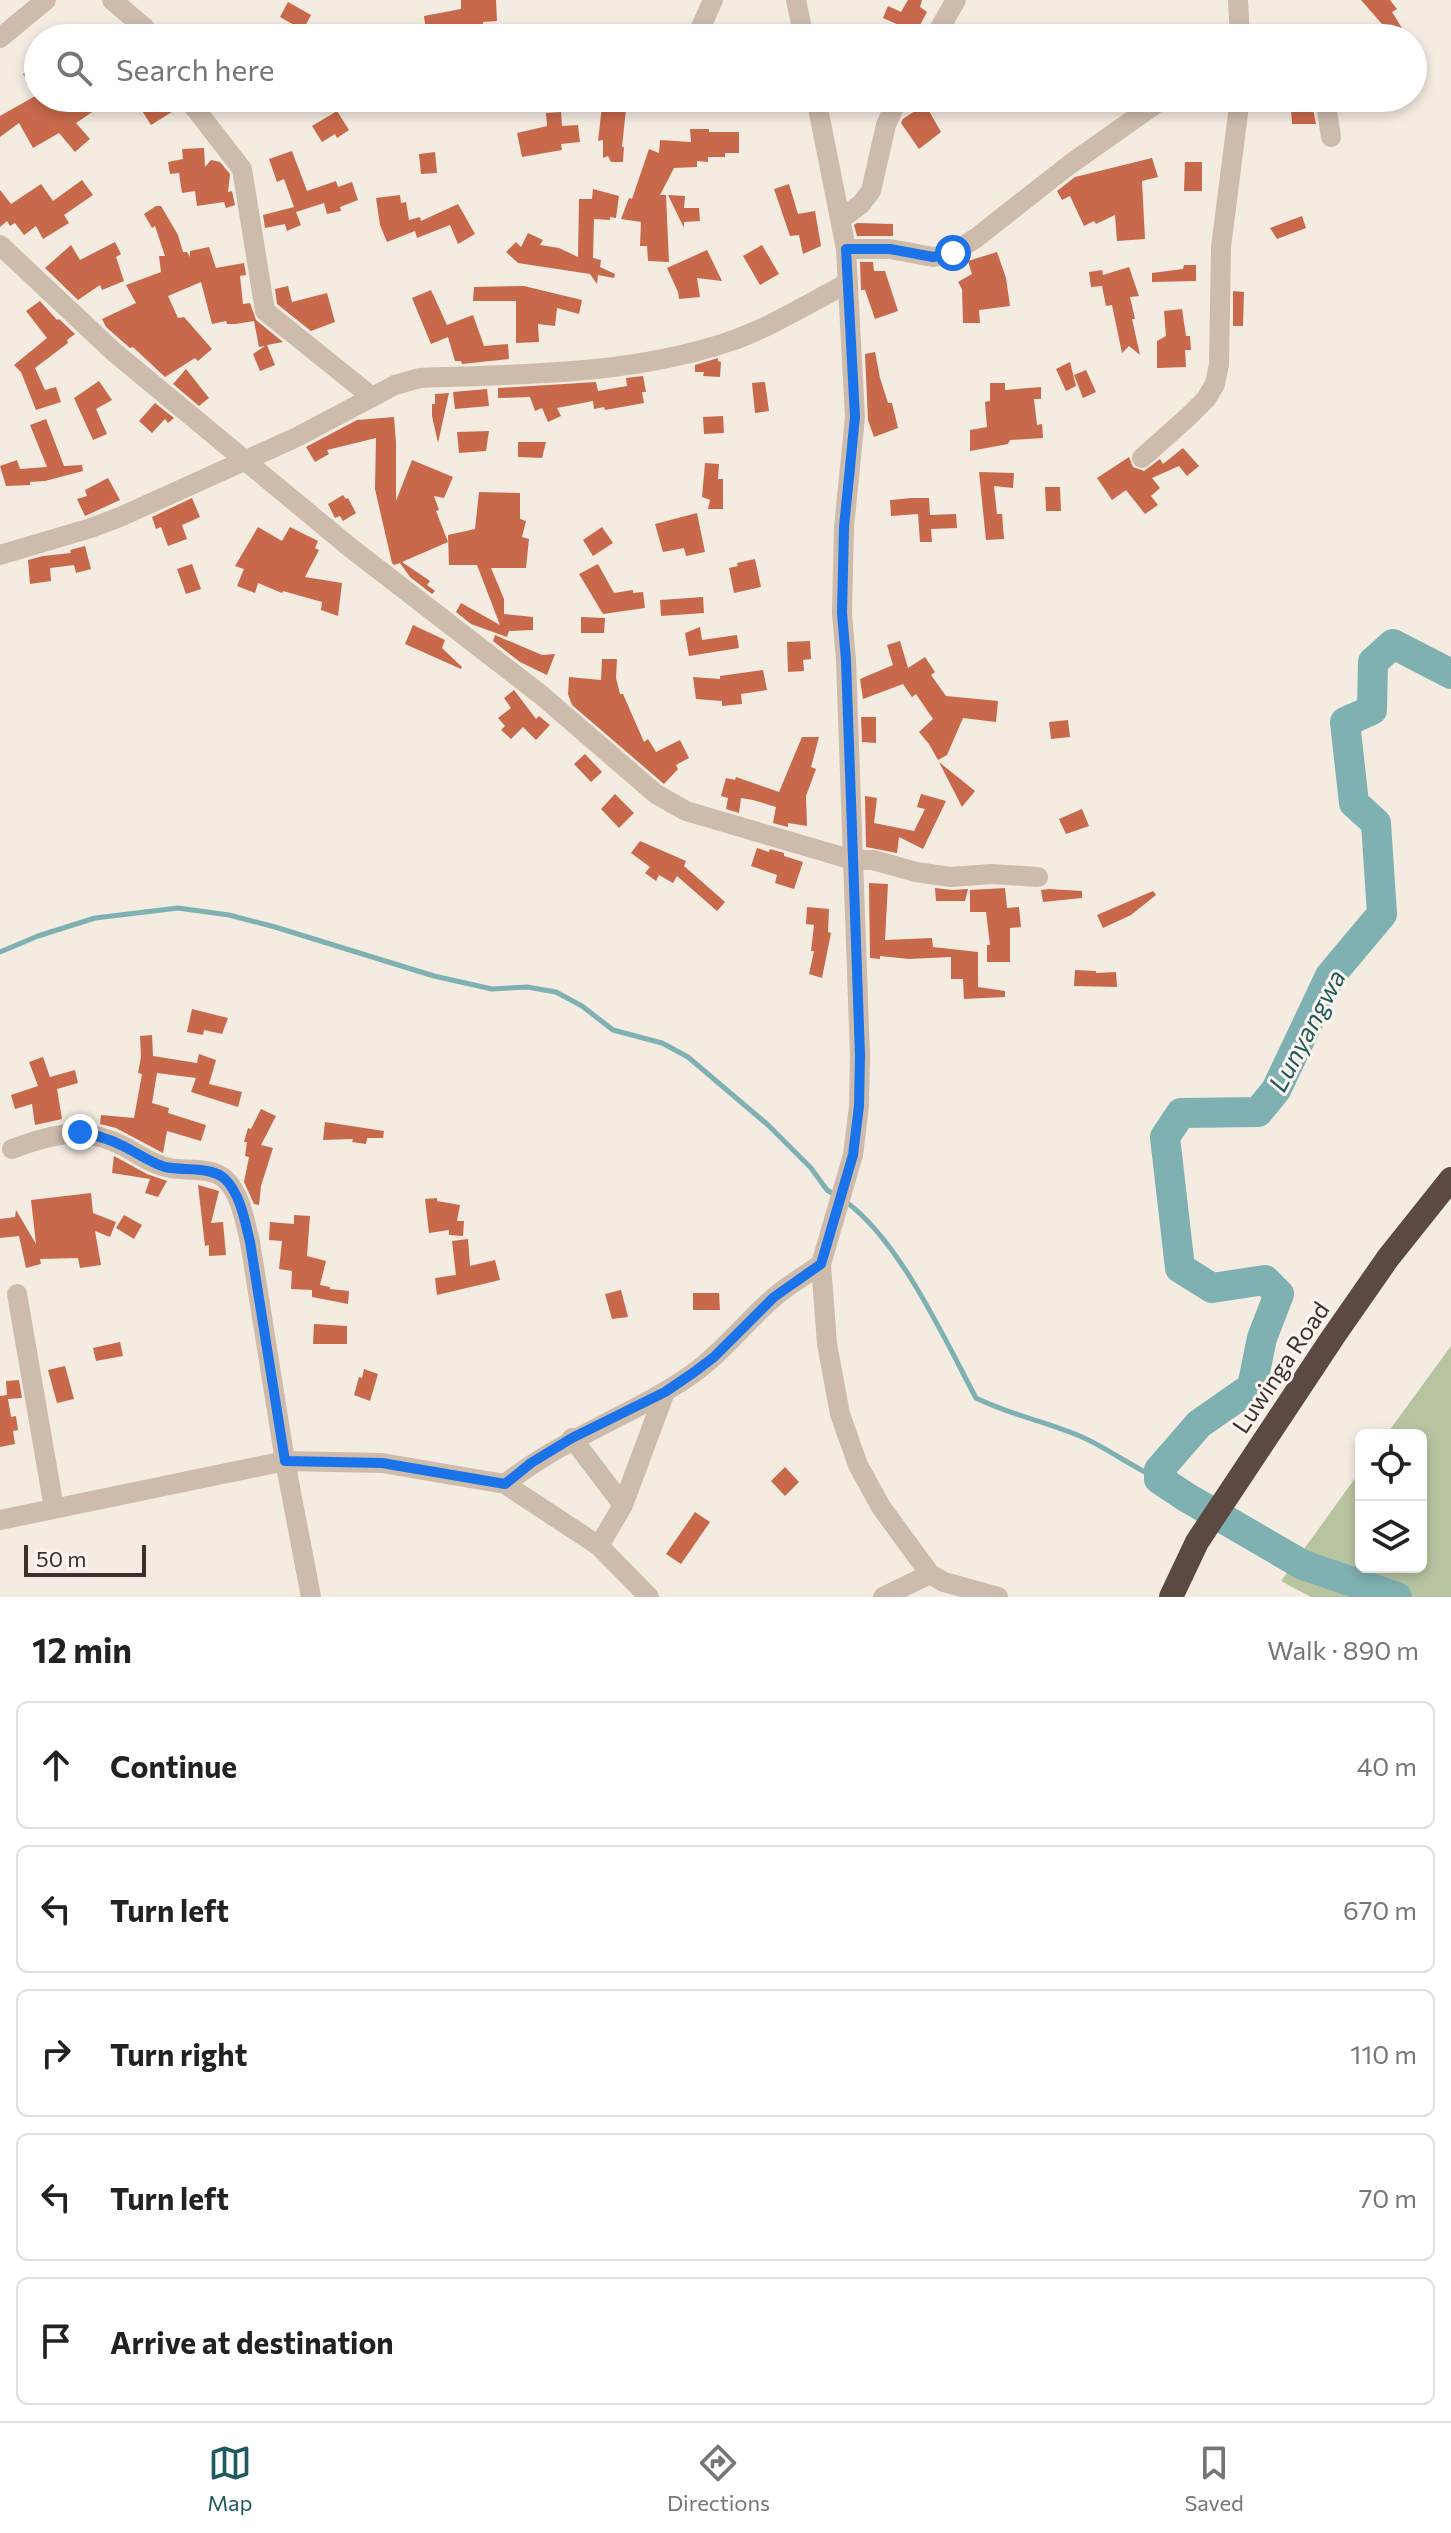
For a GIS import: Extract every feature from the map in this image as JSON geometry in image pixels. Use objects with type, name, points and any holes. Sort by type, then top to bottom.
[{"type":"highway","name":"Luwinga Road","points":[[1171,1597],[1197,1542],[1333,1337],[1388,1258],[1451,1179]]},
{"type":"street","points":[[0,38],[46,0]]},
{"type":"street","points":[[112,0],[140,24]]},
{"type":"street","points":[[702,24],[713,0]]},
{"type":"street","points":[[796,0],[801,24]]},
{"type":"street","points":[[942,24],[956,0]]},
{"type":"street","points":[[1238,0],[1239,24]]},
{"type":"street","points":[[198,112],[242,169],[265,311],[372,397]]},
{"type":"street","points":[[819,112],[846,249],[855,417],[844,527],[842,613],[860,1055],[859,1106],[853,1155],[821,1264],[827,1344],[840,1414],[853,1452],[881,1507],[930,1574],[944,1582],[998,1597]]},
{"type":"street","points":[[841,219],[861,204],[871,191],[892,112]]},
{"type":"street","points":[[846,249],[890,249],[933,257],[953,253],[1144,112]]},
{"type":"street","points":[[1142,458],[1198,407],[1215,384],[1219,364],[1221,247],[1238,112]]},
{"type":"street","points":[[1327,112],[1331,137]]},
{"type":"street","points":[[0,245],[114,352],[244,461],[540,694],[672,805],[853,860],[873,860],[916,872],[951,877],[991,874],[1038,877]]},
{"type":"street","points":[[0,555],[91,528],[297,437],[395,385],[420,378],[596,369],[678,355],[729,342],[848,283]]},
{"type":"street","points":[[12,1149],[38,1139],[80,1132],[123,1145],[158,1165],[213,1173],[224,1178],[235,1193],[250,1242],[285,1461],[311,1597]]},
{"type":"street","points":[[505,1484],[531,1463],[572,1438],[665,1392],[714,1357],[774,1297],[821,1264]]},
{"type":"street","points":[[17,1294],[54,1508]]},
{"type":"street","points":[[599,1546],[623,1505],[665,1392]]},
{"type":"street","points":[[572,1438],[623,1505]]},
{"type":"street","points":[[0,1520],[285,1461],[382,1463],[505,1484],[599,1546],[649,1597]]},
{"type":"street","points":[[883,1597],[930,1574]]},
{"type":"green space","points":[[1451,1346],[1451,1597],[1311,1597],[1281,1581],[1355,1478],[1355,1573],[1427,1573],[1427,1429],[1390,1429]]},
{"type":"building","points":[[461,0],[496,0],[497,21],[483,24],[425,24],[424,16],[461,9]]},
{"type":"building","points":[[908,0],[922,0],[920,7],[927,12],[921,24],[896,24],[883,18],[888,6],[901,12]]},
{"type":"building","points":[[1361,0],[1390,0],[1397,9],[1392,12],[1399,24],[1382,24]]},
{"type":"building","points":[[288,2],[311,15],[306,24],[292,24],[280,17]]},
{"type":"building","points":[[24,102],[24,112],[92,112],[76,123],[90,139],[75,152],[59,133],[33,148],[19,123],[0,137],[0,116]]},
{"type":"building","points":[[143,112],[172,112],[151,125]]},
{"type":"building","points":[[338,112],[349,130],[337,138],[335,134],[322,142],[312,126]]},
{"type":"building","points":[[561,112],[562,126],[578,125],[580,142],[561,144],[562,150],[522,157],[517,133],[547,126],[546,113]]},
{"type":"building","points":[[601,112],[626,112],[623,162],[611,162],[608,156],[603,158],[603,140],[598,141]]},
{"type":"building","points":[[913,112],[930,112],[941,132],[919,149],[901,123]]},
{"type":"building","points":[[1291,112],[1314,112],[1316,124],[1292,124]]},
{"type":"building","points":[[690,129],[739,132],[739,153],[708,157],[708,162],[697,161],[697,167],[674,168],[660,195],[666,195],[669,262],[648,261],[647,246],[640,246],[641,222],[621,219],[629,198],[632,199],[649,149],[659,153],[660,140],[691,142]]},
{"type":"building","points":[[204,148],[205,167],[211,160],[220,162],[230,174],[228,192],[232,191],[235,205],[226,208],[224,202],[197,206],[195,191],[182,193],[179,173],[170,174],[168,162],[183,159],[182,149]]},
{"type":"building","points":[[292,151],[307,191],[336,181],[338,187],[352,182],[358,200],[340,207],[341,211],[327,214],[324,203],[296,212],[301,225],[287,231],[285,224],[265,228],[263,215],[294,207],[284,179],[277,182],[269,159]]},
{"type":"building","points":[[435,152],[437,173],[421,174],[419,154]]},
{"type":"building","points":[[1152,158],[1158,177],[1142,181],[1145,239],[1117,241],[1115,215],[1084,226],[1070,196],[1062,200],[1057,191],[1075,177]]},
{"type":"building","points":[[1185,162],[1202,162],[1202,191],[1184,191]]},
{"type":"building","points":[[82,180],[93,195],[64,215],[69,223],[43,239],[36,226],[24,235],[15,223],[10,226],[7,221],[0,227],[0,190],[11,204],[41,184],[53,201]]},
{"type":"building","points":[[789,184],[798,214],[815,211],[821,246],[803,254],[799,235],[790,236],[774,189]]},
{"type":"building","points":[[593,189],[619,196],[616,218],[594,219],[593,258],[601,260],[600,267],[615,274],[614,278],[598,275],[597,284],[590,274],[518,263],[506,252],[516,242],[521,247],[528,233],[543,240],[540,245],[559,248],[578,257],[579,199],[592,199]]},
{"type":"building","points":[[400,195],[401,203],[406,202],[409,220],[420,217],[421,221],[458,204],[475,234],[458,244],[450,225],[417,238],[415,231],[387,242],[380,225],[376,198]]},
{"type":"building","points":[[668,195],[685,196],[684,208],[699,208],[700,221],[684,222],[684,228]]},
{"type":"building","points":[[161,206],[178,235],[183,252],[190,257],[190,251],[209,247],[216,268],[244,263],[246,275],[240,276],[243,304],[250,303],[256,320],[283,342],[267,345],[275,365],[260,371],[253,354],[265,346],[259,347],[254,321],[212,324],[201,282],[168,296],[178,318],[184,317],[212,349],[198,361],[195,358],[165,377],[106,327],[102,319],[136,303],[126,285],[161,272],[159,256],[165,256],[155,226],[152,228],[144,214]]},
{"type":"building","points":[[1302,216],[1306,228],[1277,239],[1270,228]]},
{"type":"building","points":[[893,224],[893,236],[857,236],[854,225]]},
{"type":"building","points":[[115,242],[121,254],[116,257],[124,281],[102,290],[100,285],[78,300],[45,268],[71,245],[80,260]]},
{"type":"building","points":[[762,245],[779,274],[760,285],[743,256]]},
{"type":"building","points":[[707,250],[722,281],[697,278],[700,297],[679,299],[667,268]]},
{"type":"building","points":[[997,252],[1006,278],[1010,306],[979,310],[980,323],[963,323],[962,289],[958,282],[972,274],[968,261]]},
{"type":"building","points":[[860,262],[873,262],[874,271],[885,271],[898,311],[875,319],[865,290],[861,290]]},
{"type":"building","points":[[1184,265],[1196,265],[1196,281],[1152,282],[1152,273],[1183,269]]},
{"type":"building","points":[[1129,267],[1139,296],[1130,297],[1140,355],[1129,346],[1122,353],[1112,305],[1106,306],[1102,286],[1091,287],[1089,272],[1102,270],[1103,275]]},
{"type":"building","points":[[288,286],[292,302],[327,293],[335,322],[311,331],[277,304],[275,289]]},
{"type":"building","points":[[524,286],[582,300],[579,314],[557,308],[555,326],[538,324],[539,342],[516,343],[516,301],[473,301],[474,287]]},
{"type":"building","points":[[431,290],[447,325],[473,315],[484,346],[508,344],[509,359],[462,364],[455,361],[448,337],[431,344],[412,298]]},
{"type":"building","points":[[1233,291],[1244,292],[1243,326],[1233,326]]},
{"type":"building","points":[[40,301],[75,334],[35,368],[45,390],[56,387],[61,402],[36,410],[21,372],[14,365],[47,338],[26,311]]},
{"type":"building","points":[[1182,309],[1191,350],[1185,350],[1186,367],[1157,368],[1157,341],[1166,336],[1164,311]]},
{"type":"building","points":[[875,352],[880,378],[888,403],[892,403],[898,428],[874,437],[868,420],[865,354]]},
{"type":"building","points":[[718,358],[721,362],[720,377],[695,372],[695,365]]},
{"type":"building","points":[[1070,362],[1076,386],[1066,391],[1056,369]]},
{"type":"building","points":[[186,369],[209,398],[199,406],[173,384]]},
{"type":"building","points":[[1086,370],[1096,392],[1083,398],[1074,375]]},
{"type":"building","points":[[643,376],[646,392],[642,392],[644,403],[605,410],[604,407],[594,409],[593,401],[557,408],[561,416],[548,422],[542,408],[535,411],[530,397],[498,398],[498,388],[596,382],[598,391],[627,386],[626,378]]},
{"type":"building","points":[[99,381],[112,400],[96,409],[107,434],[93,440],[74,398]]},
{"type":"building","points":[[765,382],[769,411],[755,413],[752,383]]},
{"type":"building","points":[[990,383],[1005,383],[1005,390],[1041,387],[1041,399],[1034,399],[1037,425],[1042,424],[1043,438],[1010,440],[1008,444],[970,451],[970,430],[987,427],[985,402],[990,401]]},
{"type":"building","points":[[487,389],[489,406],[455,409],[453,392]]},
{"type":"building","points":[[449,393],[438,443],[432,404],[435,404],[435,394]]},
{"type":"building","points":[[155,403],[174,418],[168,423],[165,419],[152,433],[139,421]]},
{"type":"building","points":[[723,416],[724,433],[704,434],[703,417]]},
{"type":"building","points":[[394,417],[396,501],[412,460],[453,477],[444,498],[434,496],[439,510],[436,511],[448,542],[402,562],[430,581],[427,585],[435,591],[432,594],[410,577],[400,563],[392,563],[375,489],[376,438],[327,450],[329,454],[315,462],[306,447],[357,420]]},
{"type":"building","points":[[46,419],[64,466],[82,465],[83,471],[30,482],[30,485],[6,486],[0,466],[17,460],[20,469],[47,467],[30,425]]},
{"type":"building","points":[[489,431],[486,451],[459,453],[457,432]]},
{"type":"building","points":[[518,442],[546,442],[542,458],[518,457]]},
{"type":"building","points":[[1183,448],[1199,466],[1187,476],[1179,466],[1152,478],[1160,488],[1151,496],[1158,505],[1145,514],[1126,490],[1112,500],[1097,478],[1129,457],[1133,467],[1144,471],[1160,459],[1163,464]]},
{"type":"building","points":[[705,463],[719,464],[718,479],[723,479],[723,509],[708,509],[710,500],[702,497]]},
{"type":"building","points":[[979,472],[1014,473],[1013,488],[994,486],[997,514],[1002,514],[1004,539],[986,540]]},
{"type":"building","points":[[108,478],[120,500],[85,516],[77,499],[87,496],[85,490]]},
{"type":"building","points":[[1045,487],[1060,487],[1061,511],[1046,511]]},
{"type":"building","points":[[479,492],[520,493],[520,519],[526,521],[522,537],[529,539],[526,568],[491,568],[504,599],[504,614],[533,617],[533,630],[509,631],[507,637],[471,624],[456,612],[461,603],[500,625],[477,565],[449,565],[448,535],[475,529]]},
{"type":"building","points":[[343,495],[356,513],[343,521],[340,516],[335,518],[328,504]]},
{"type":"building","points":[[192,498],[200,517],[182,525],[187,539],[168,546],[161,527],[156,529],[152,517]]},
{"type":"building","points":[[929,498],[930,515],[956,514],[957,528],[931,529],[932,542],[920,542],[918,514],[891,516],[890,500]]},
{"type":"building","points":[[697,513],[705,552],[686,556],[684,548],[663,552],[655,524]]},
{"type":"building","points":[[258,527],[282,541],[290,527],[318,541],[315,548],[319,550],[305,577],[342,583],[338,616],[321,610],[322,602],[282,593],[258,583],[255,593],[237,586],[244,569],[235,566]]},
{"type":"building","points":[[602,527],[613,543],[593,556],[583,540]]},
{"type":"building","points":[[85,546],[91,569],[76,573],[74,565],[50,568],[51,581],[30,584],[28,560],[71,553],[70,550]]},
{"type":"building","points":[[755,559],[761,587],[734,593],[729,568]]},
{"type":"building","points":[[192,564],[201,589],[186,594],[177,569]]},
{"type":"building","points":[[598,564],[614,593],[643,592],[645,608],[603,614],[579,574]]},
{"type":"building","points":[[703,597],[704,613],[661,616],[660,600]]},
{"type":"building","points":[[581,617],[605,618],[604,633],[581,633]]},
{"type":"building","points":[[413,625],[445,640],[442,648],[461,669],[405,644]]},
{"type":"building","points":[[700,627],[702,640],[737,635],[739,648],[689,656],[685,633]]},
{"type":"building","points":[[495,635],[542,655],[555,654],[547,675],[520,662],[493,641]]},
{"type":"building","points":[[810,641],[811,659],[803,660],[804,671],[788,672],[787,642]]},
{"type":"building","points":[[900,641],[908,668],[925,657],[935,672],[931,675],[946,696],[998,701],[996,722],[963,718],[947,755],[938,760],[919,732],[933,719],[916,694],[912,697],[903,684],[863,699],[860,679],[893,665],[887,645]]},
{"type":"building","points":[[602,659],[617,659],[616,678],[620,694],[623,694],[644,742],[648,739],[656,752],[680,740],[689,758],[676,765],[678,769],[664,784],[572,705],[568,694],[569,677],[601,680]]},
{"type":"building","points":[[763,670],[767,690],[741,694],[742,704],[722,706],[722,701],[696,699],[693,677],[720,679],[720,676]]},
{"type":"building","points":[[514,690],[536,719],[539,716],[550,725],[536,740],[523,727],[511,739],[501,730],[505,726],[498,718],[511,708],[504,698]]},
{"type":"building","points":[[861,717],[876,717],[876,743],[862,742]]},
{"type":"building","points":[[1068,720],[1070,737],[1051,739],[1049,722]]},
{"type":"building","points":[[802,737],[819,737],[811,767],[816,769],[806,796],[807,826],[788,823],[788,827],[773,823],[776,807],[753,800],[741,798],[739,813],[726,809],[728,798],[721,796],[726,778],[735,780],[736,777],[779,792]]},
{"type":"building","points":[[585,754],[602,772],[591,782],[574,764]]},
{"type":"building","points":[[939,762],[975,791],[962,807]]},
{"type":"building","points":[[615,794],[634,813],[619,828],[601,809]]},
{"type":"building","points":[[921,794],[946,801],[923,849],[899,837],[897,853],[866,847],[865,796],[877,798],[874,823],[914,831],[925,809],[917,807]]},
{"type":"building","points":[[1082,809],[1089,826],[1066,834],[1059,819]]},
{"type":"building","points":[[640,841],[686,861],[684,866],[725,902],[717,911],[677,876],[673,883],[659,875],[656,881],[645,873],[650,867],[631,853]]},
{"type":"building","points":[[757,848],[784,853],[784,856],[803,862],[794,889],[775,883],[777,875],[751,866]]},
{"type":"building","points":[[869,883],[888,884],[885,940],[932,938],[933,947],[978,952],[978,987],[1005,991],[1005,997],[964,999],[963,979],[951,979],[951,957],[870,958]]},
{"type":"building","points":[[935,888],[968,889],[965,901],[936,901]]},
{"type":"building","points":[[1005,888],[1007,908],[1019,907],[1021,927],[1010,928],[1010,962],[987,962],[987,945],[990,945],[986,912],[970,912],[970,890]]},
{"type":"building","points":[[1041,890],[1082,891],[1082,898],[1043,902]]},
{"type":"building","points":[[1153,891],[1156,895],[1131,915],[1103,928],[1097,915]]},
{"type":"building","points":[[807,907],[829,909],[828,932],[831,933],[822,978],[809,974],[814,951],[811,951],[814,925],[806,924]]},
{"type":"building","points":[[1075,970],[1116,972],[1117,987],[1074,986]]},
{"type":"building","points":[[192,1009],[228,1018],[222,1034],[204,1030],[203,1035],[187,1032]]},
{"type":"building","points":[[152,1035],[153,1056],[197,1063],[199,1054],[216,1060],[209,1084],[242,1092],[238,1107],[191,1092],[196,1078],[157,1073],[152,1103],[169,1108],[168,1113],[206,1125],[201,1141],[167,1131],[163,1153],[116,1128],[100,1124],[101,1115],[134,1118],[142,1074],[138,1073],[140,1036]]},
{"type":"building","points":[[43,1057],[50,1077],[75,1070],[78,1083],[57,1089],[62,1119],[35,1125],[32,1104],[15,1109],[11,1095],[38,1086],[29,1062]]},
{"type":"building","points":[[261,1109],[276,1116],[261,1145],[273,1148],[261,1186],[259,1205],[254,1204],[244,1182],[249,1157],[245,1156],[247,1142],[244,1142],[248,1128],[251,1129]]},
{"type":"building","points":[[325,1122],[384,1131],[383,1138],[367,1138],[366,1144],[352,1142],[353,1139],[323,1140]]},
{"type":"building","points":[[114,1156],[167,1181],[158,1197],[145,1193],[150,1179],[112,1173]]},
{"type":"building","points":[[198,1185],[219,1191],[211,1223],[223,1222],[226,1255],[209,1256],[209,1245],[205,1246]]},
{"type":"building","points":[[91,1193],[93,1213],[116,1222],[110,1237],[95,1231],[101,1265],[80,1268],[78,1258],[40,1259],[41,1264],[26,1268],[19,1236],[0,1238],[0,1219],[15,1217],[16,1210],[36,1244],[31,1200]]},
{"type":"building","points":[[437,1198],[437,1201],[460,1205],[457,1221],[464,1221],[463,1236],[449,1235],[449,1230],[429,1233],[425,1199]]},
{"type":"building","points":[[124,1215],[142,1225],[134,1239],[116,1228]]},
{"type":"building","points":[[294,1215],[310,1216],[307,1256],[326,1261],[320,1285],[349,1291],[348,1304],[312,1297],[312,1290],[291,1289],[292,1271],[279,1269],[282,1241],[269,1240],[270,1222],[294,1224]]},
{"type":"building","points":[[468,1239],[470,1266],[495,1260],[500,1280],[437,1295],[435,1278],[456,1275],[452,1241]]},
{"type":"building","points":[[621,1290],[628,1317],[612,1319],[605,1294]]},
{"type":"building","points":[[693,1293],[719,1293],[720,1310],[693,1310]]},
{"type":"building","points":[[314,1324],[347,1326],[347,1344],[313,1344]]},
{"type":"building","points":[[120,1342],[123,1356],[96,1361],[93,1348]]},
{"type":"building","points":[[65,1366],[74,1399],[57,1403],[48,1370]]},
{"type":"building","points":[[364,1369],[378,1374],[370,1401],[354,1395]]},
{"type":"building","points":[[19,1380],[22,1398],[8,1399],[11,1417],[16,1416],[18,1430],[13,1431],[15,1444],[0,1447],[0,1396],[7,1395],[6,1381]]},
{"type":"building","points":[[785,1467],[799,1482],[785,1496],[771,1481]]},
{"type":"building","points":[[695,1512],[710,1522],[681,1564],[666,1554]]},
{"type":"waterway","name":"Lunyangwa","points":[[1397,1597],[1303,1565],[1159,1479],[1159,1470],[1199,1424],[1252,1387],[1262,1338],[1279,1294],[1265,1280],[1212,1288],[1180,1268],[1165,1137],[1181,1113],[1258,1112],[1276,1090],[1330,976],[1382,914],[1376,823],[1354,803],[1345,722],[1372,710],[1373,662],[1393,644],[1451,674]]},
{"type":"waterway","points":[[0,952],[95,918],[178,908],[229,915],[434,976],[492,989],[527,987],[556,992],[582,1006],[613,1030],[662,1043],[688,1057],[768,1125],[811,1168],[827,1190],[837,1196]]},
{"type":"waterway","points":[[845,1201],[865,1218],[902,1265],[976,1398],[1082,1437],[1159,1479]]},
{"type":"route","points":[[80,1132],[123,1145],[158,1165],[213,1173],[224,1178],[235,1193],[250,1242],[285,1461],[382,1463],[505,1484],[531,1463],[572,1438],[665,1392],[693,1373],[714,1357],[774,1297],[821,1264],[853,1155],[859,1106],[860,1055],[842,613],[844,527],[855,417],[846,249],[890,249],[933,257],[953,253]]}]
